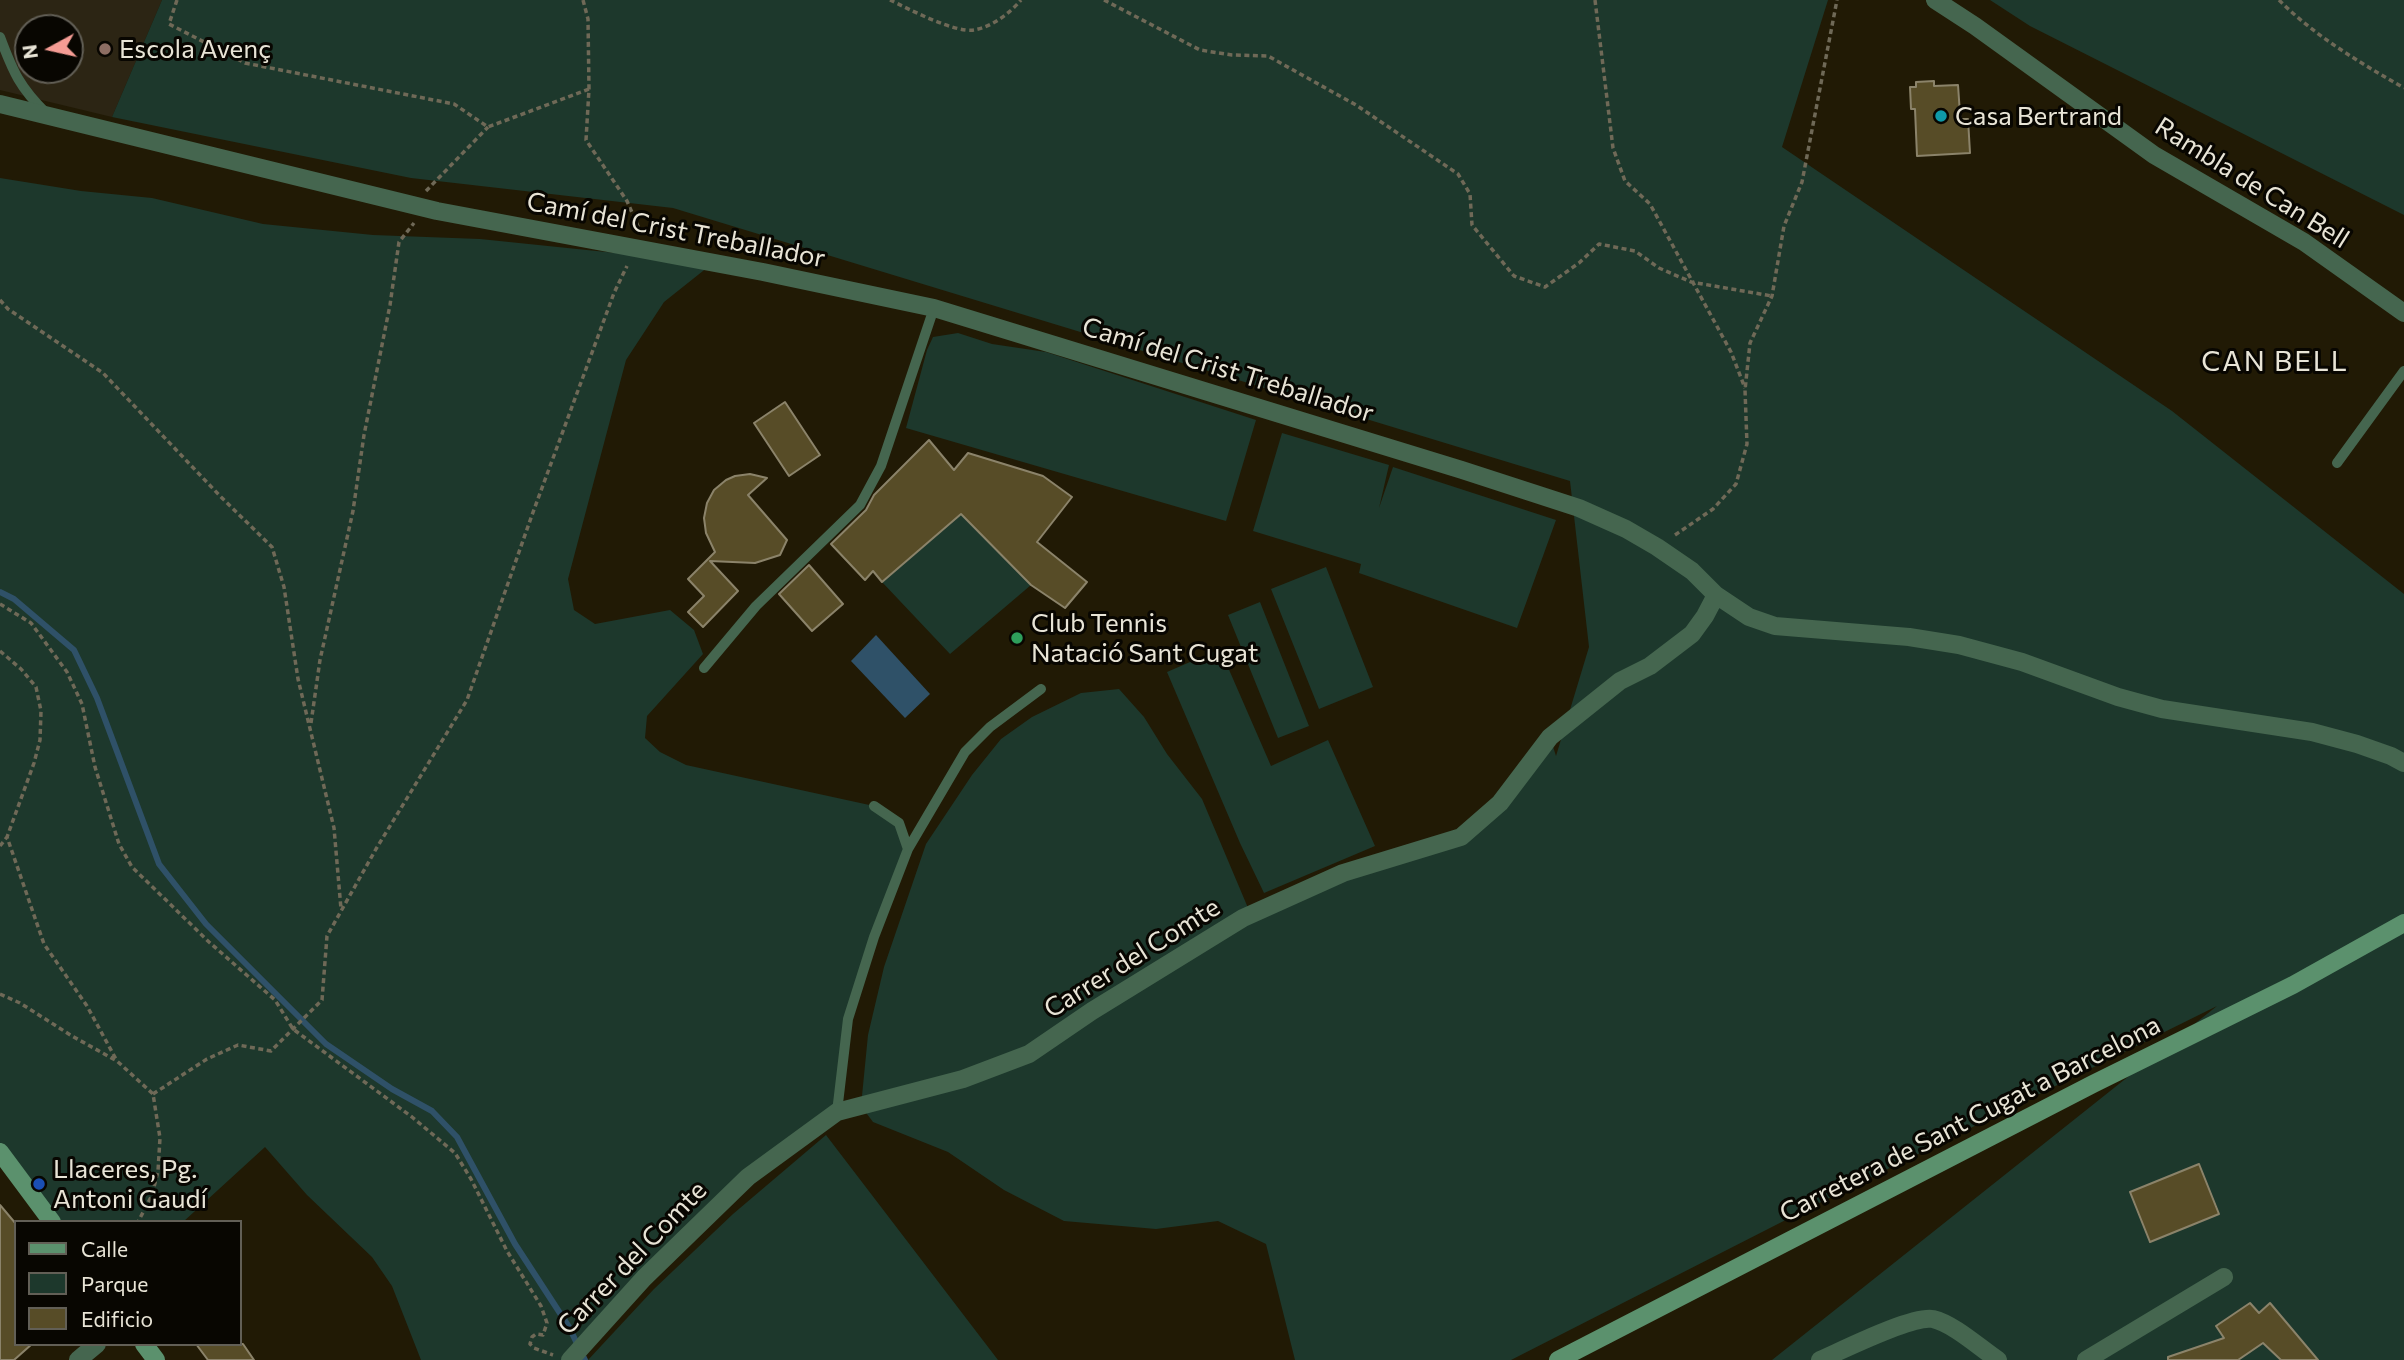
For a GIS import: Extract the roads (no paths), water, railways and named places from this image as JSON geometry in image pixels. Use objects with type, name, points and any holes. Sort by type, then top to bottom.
[{"type":"main road","name":"Carretera de Sant Cugat a Barcelona","points":[[1558,1360],[2080,1091],[2293,985],[2404,923]]},
{"type":"main road","points":[[0,1152],[51,1220]]},
{"type":"street","name":"Rambla de Can Bell","points":[[1935,0],[2154,155],[2304,242],[2404,313]]},
{"type":"street","name":"Camí del Crist Treballador","points":[[0,104],[412,205],[763,272],[934,308],[1488,478],[1579,509],[1626,529],[1657,547],[1692,570],[1716,595],[1749,617],[1775,626],[1909,636],[1959,645],[2022,662],[2118,697],[2162,709],[2312,732],[2357,744],[2404,763]]},
{"type":"street","name":"Carrer del Comte","points":[[569,1358],[644,1279],[748,1177],[837,1112],[963,1079],[1029,1054],[1243,918],[1343,873],[1461,836],[1500,803],[1550,737],[1620,681],[1650,666],[1692,634],[1706,616],[1716,595]]},
{"type":"street","points":[[2086,1360],[2224,1277]]},
{"type":"street","points":[[1820,1360],[1911,1322],[1931,1319],[1948,1325],[1998,1360]]},
{"type":"street","points":[[78,1360],[95,1346]]},
{"type":"lane","points":[[0,37],[13,72],[27,94],[50,116]]},
{"type":"lane","points":[[704,668],[756,606],[860,505],[881,466],[934,308]]},
{"type":"lane","points":[[2337,463],[2404,371]]},
{"type":"lane","points":[[837,1112],[848,1019],[874,937],[908,849],[965,752],[990,727],[1041,689]]},
{"type":"lane","points":[[874,806],[899,823],[908,849]]},
{"type":"water","points":[[876,635],[930,694],[905,718],[851,661]]},
{"type":"waterway","points":[[0,592],[14,599],[74,650],[97,698],[159,864],[206,924],[326,1044],[392,1089],[432,1111],[457,1137],[515,1244],[569,1327],[585,1360]]},
{"type":"place","name":"Escola Avenç","points":[[105,49]]},
{"type":"place","name":"Casa Bertrand","points":[[1941,116]]},
{"type":"place","name":"Club Tennis Natació Sant Cugat","points":[[1017,638]]},
{"type":"place","name":"Llaceres, Pg. Antoni Gaudí","points":[[39,1184]]},
{"type":"district","name":"CAN BELL","points":[[2275,362]]}]
